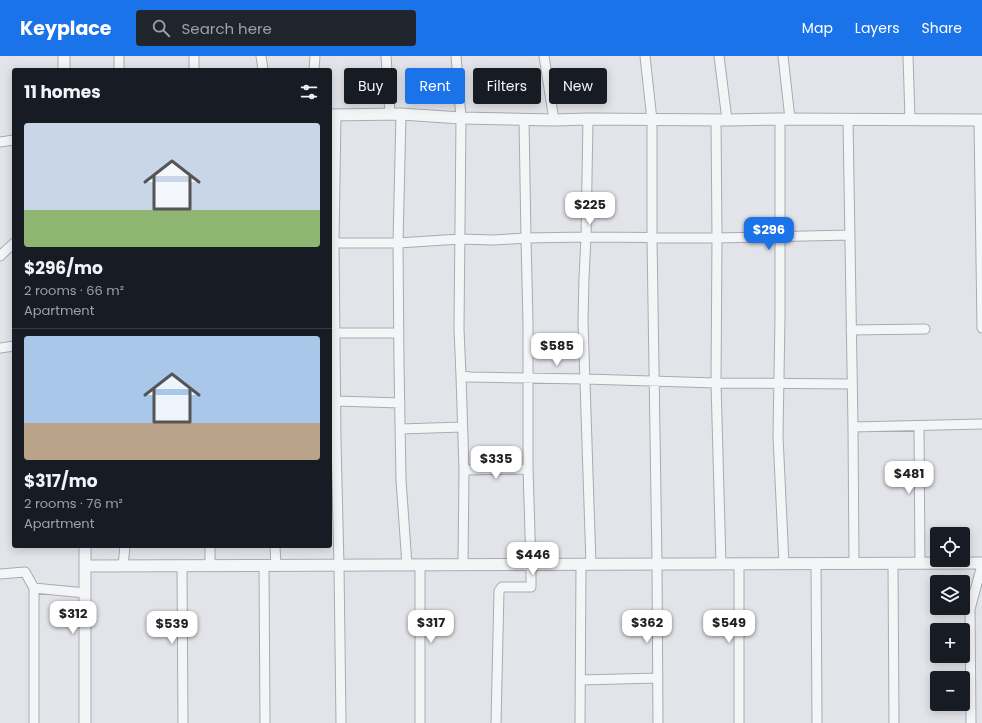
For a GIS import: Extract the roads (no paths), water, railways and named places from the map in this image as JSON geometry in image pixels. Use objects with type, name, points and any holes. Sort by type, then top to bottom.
[{"type":"street","points":[[64,56],[64,68]]},
{"type":"street","points":[[119,56],[119,68]]},
{"type":"street","points":[[194,56],[194,68]]},
{"type":"street","points":[[261,56],[263,68]]},
{"type":"street","points":[[314,68],[315,56]]},
{"type":"street","points":[[386,56],[395,114],[401,480],[407,565]]},
{"type":"street","points":[[456,56],[461,118],[460,329],[464,470],[462,565]]},
{"type":"street","points":[[544,56],[554,120]]},
{"type":"street","points":[[645,56],[652,120],[658,723]]},
{"type":"street","points":[[719,56],[722,120],[717,238],[716,383],[721,564]]},
{"type":"street","points":[[783,56],[785,119],[779,237],[780,316],[778,436],[784,564]]},
{"type":"street","points":[[908,56],[910,119]]},
{"type":"street","points":[[341,723],[340,565],[336,401],[333,384],[335,333],[332,243],[333,115],[395,114],[524,120],[980,120],[982,328]]},
{"type":"street","points":[[580,723],[586,565],[585,378],[583,322],[588,119]]},
{"type":"street","points":[[496,723],[499,592],[502,586],[530,587],[528,323],[524,120]]},
{"type":"street","points":[[848,120],[854,564]]},
{"type":"street","points":[[0,142],[12,140]]},
{"type":"street","points":[[332,243],[398,243],[460,239],[494,240],[586,237],[717,238],[850,235]]},
{"type":"street","points":[[0,256],[12,245]]},
{"type":"street","points":[[851,330],[925,329]]},
{"type":"street","points":[[335,333],[399,333]]},
{"type":"street","points":[[0,348],[12,346]]},
{"type":"street","points":[[461,376],[585,378],[716,383],[852,384]]},
{"type":"street","points":[[336,401],[400,403]]},
{"type":"street","points":[[853,427],[982,424]]},
{"type":"street","points":[[919,426],[920,564]]},
{"type":"street","points":[[401,429],[462,427]]},
{"type":"street","points":[[464,470],[528,469]]},
{"type":"street","points":[[85,548],[85,723]]},
{"type":"street","points":[[123,566],[125,548]]},
{"type":"street","points":[[210,548],[210,566]]},
{"type":"street","points":[[275,548],[276,566]]},
{"type":"street","points":[[739,564],[739,723]]},
{"type":"street","points":[[816,564],[817,723]]},
{"type":"street","points":[[893,564],[894,723]]},
{"type":"street","points":[[85,566],[982,564],[970,609],[971,723]]},
{"type":"street","points":[[420,565],[420,723]]},
{"type":"street","points":[[182,566],[184,723]]},
{"type":"street","points":[[264,566],[265,723]]},
{"type":"street","points":[[0,574],[25,572],[34,588],[34,723]]},
{"type":"street","points":[[34,588],[85,593]]},
{"type":"street","points":[[581,680],[658,678]]}]
